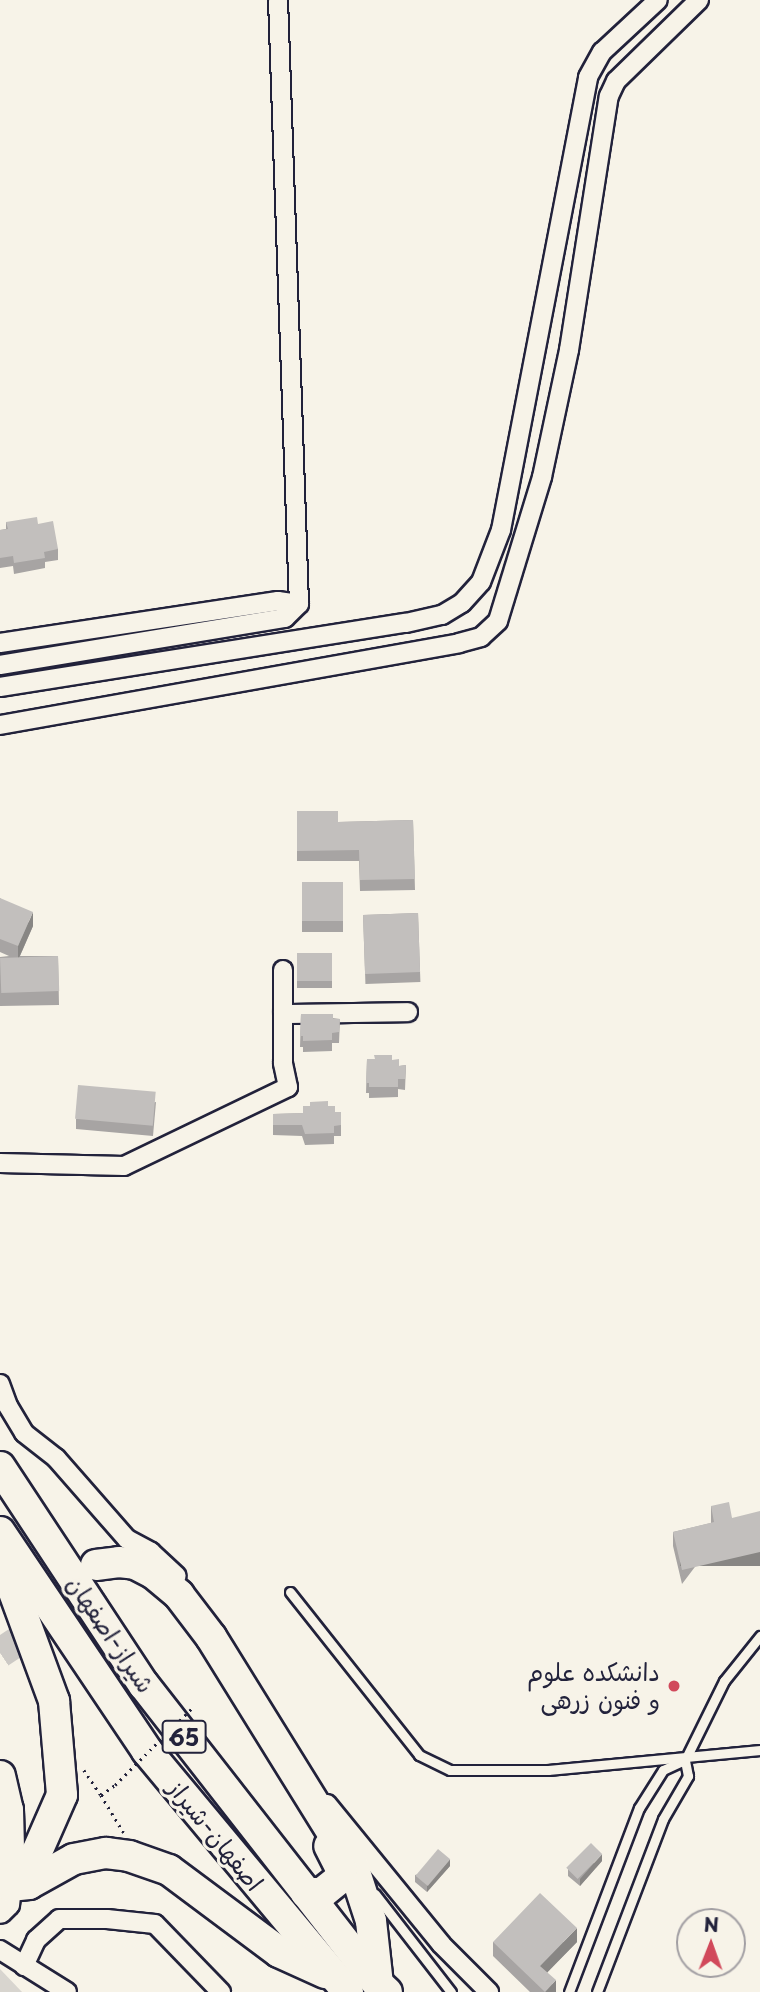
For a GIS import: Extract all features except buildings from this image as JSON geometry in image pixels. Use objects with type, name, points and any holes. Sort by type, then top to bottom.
[{"type":"highway","name":"شیراز-اصفهان","points":[[0,1467],[144,1685],[382,1988]]},
{"type":"highway","name":"اصفهان-شیراز","points":[[0,1532],[147,1751],[340,1984]]},
{"type":"highway","points":[[0,1553],[54,1702],[62,1795],[37,1853],[2,1889]]},
{"type":"highway","points":[[306,1893],[321,1893],[338,1880],[342,1871],[337,1857],[188,1624],[170,1602],[150,1588],[102,1574],[119,1562],[135,1564],[168,1583],[180,1595],[211,1637],[354,1866],[371,1922],[382,1988]]},
{"type":"highway","points":[[0,1776],[8,1810],[2,1889]]},
{"type":"highway","points":[[2,1889],[29,1884],[74,1859],[106,1853],[129,1856],[169,1870],[279,1952],[340,1984]]},
{"type":"street","points":[[0,665],[285,618],[299,604],[278,0]]},
{"type":"street","points":[[0,687],[406,623],[442,615],[462,603],[481,582],[501,530],[587,77],[602,52],[658,0]]},
{"type":"street","points":[[0,725],[459,643],[481,637],[498,621],[542,477],[569,350],[609,96],[616,82],[699,0]]},
{"type":"street","points":[[0,643],[278,601],[299,604]]},
{"type":"street","points":[[0,1163],[124,1166],[288,1087],[283,1063],[283,970]]},
{"type":"street","points":[[283,1014],[408,1012]]},
{"type":"street","points":[[0,1384],[8,1406],[24,1433],[64,1466],[127,1539],[151,1552],[173,1571],[322,1798],[441,1944],[489,1992]]},
{"type":"street","points":[[24,1966],[36,1940],[59,1919],[107,1919],[155,1924],[220,1992]]},
{"type":"street","points":[[0,1950],[67,1992]]},
{"type":"lane","points":[[290,1592],[419,1755],[450,1770],[548,1770],[685,1760],[760,1750]]},
{"type":"lane","points":[[597,1992],[663,1819],[688,1776],[685,1760],[724,1681],[760,1636]]},
{"type":"lane","points":[[569,1992],[639,1808],[663,1770],[685,1760]]},
{"type":"lane","points":[[354,1866],[451,1992]]},
{"type":"path","points":[[101,1795],[115,1785],[194,1706]]},
{"type":"path","points":[[60,1751],[77,1758],[129,1840],[129,1856]]},
{"type":"shaded area","points":[[0,1969],[22,1992],[0,1992]]},
{"type":"tunnel","points":[[0,1653],[107,1582]]},
{"type":"place","name":"دانشکده علوم و فنون زرهی","points":[[674,1686]]}]
